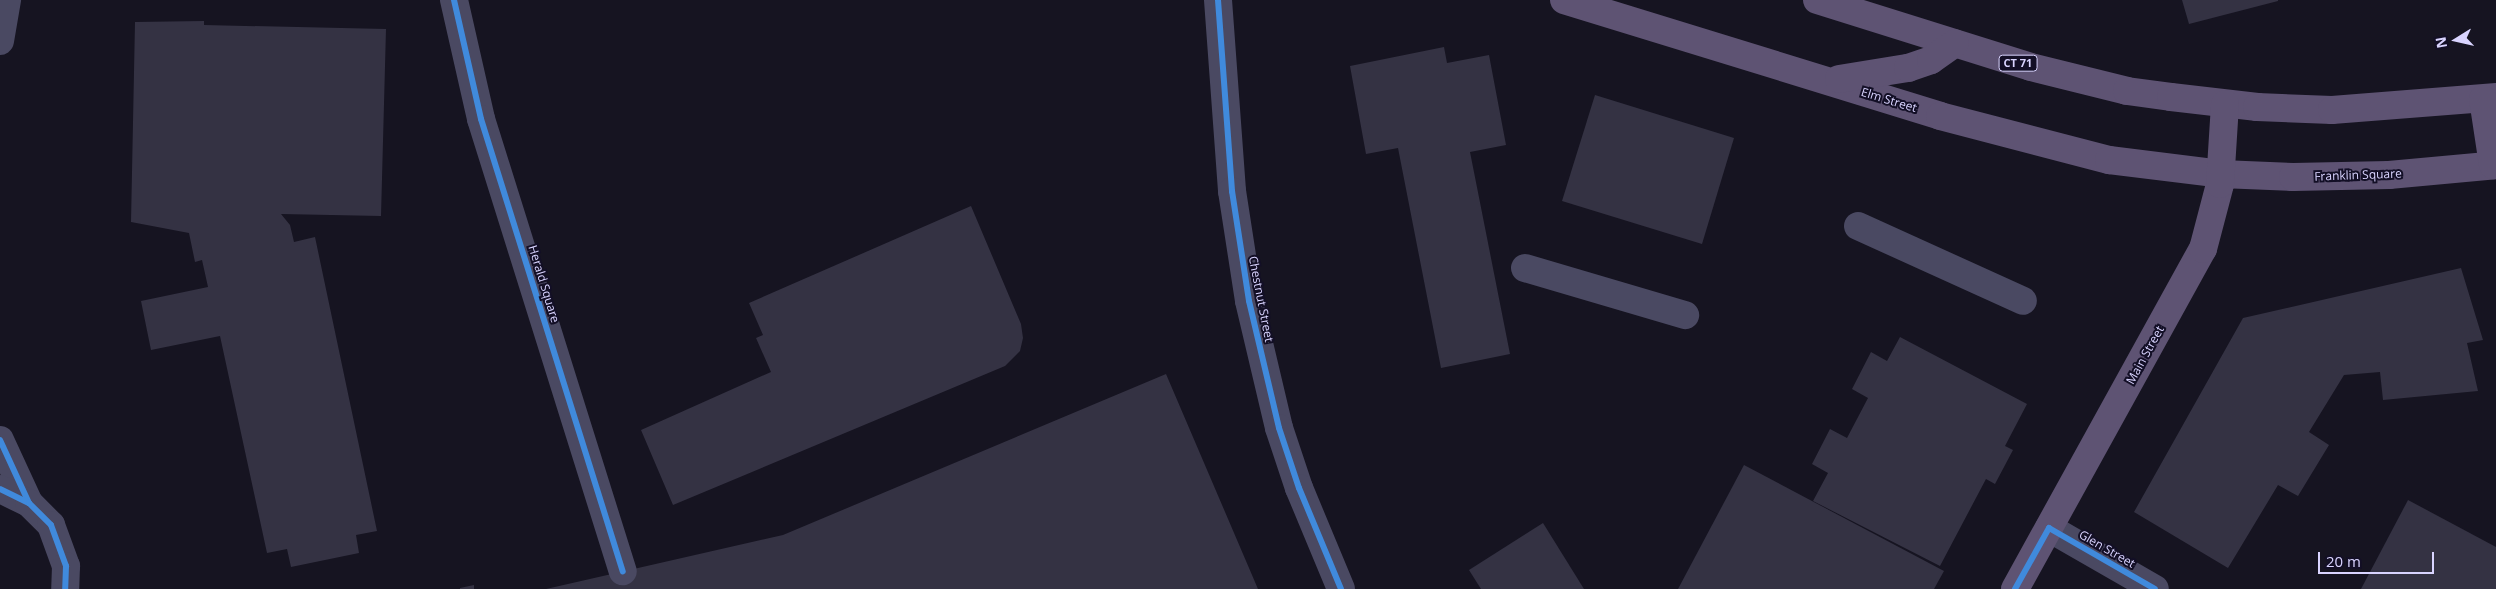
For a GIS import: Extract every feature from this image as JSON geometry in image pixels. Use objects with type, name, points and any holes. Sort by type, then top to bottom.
[{"type":"main road","name":"Elm Street","points":[[1564,0],[1825,80],[2072,152],[2155,168],[2220,174]]},
{"type":"main road","name":"CT 71","points":[[1817,0],[1955,43],[2128,90],[2225,104],[2351,110],[2490,98]]},
{"type":"main road","points":[[1825,80],[1908,68],[1931,60],[1955,43]]},
{"type":"main road","points":[[2490,98],[2495,165]]},
{"type":"main road","name":"Main Street","points":[[2015,589],[2196,263],[2214,214],[2220,174],[2225,104]]},
{"type":"main road","name":"Franklin Square","points":[[2220,174],[2339,177],[2495,165]]},
{"type":"street","points":[[0,41],[7,0]]},
{"type":"street","name":"Herald Square","points":[[454,0],[481,119],[623,571]]},
{"type":"street","name":"Chestnut Street","points":[[1218,0],[1232,191],[1249,301],[1279,428],[1299,488],[1341,589]]},
{"type":"street","points":[[1858,226],[2023,301]]},
{"type":"street","points":[[1525,268],[1685,315]]},
{"type":"street","points":[[0,440],[29,503],[56,533],[66,566],[65,589]]},
{"type":"street","points":[[0,489],[29,503]]},
{"type":"street","name":"Glen Street","points":[[2049,528],[2155,589]]},
{"type":"building","points":[[2182,0],[2278,0],[2278,1],[2189,24]]},
{"type":"building","points":[[204,21],[204,25],[386,29],[381,216],[281,214],[290,225],[294,242],[315,237],[377,531],[356,535],[359,553],[291,567],[287,549],[267,553],[220,336],[151,350],[141,301],[208,287],[202,260],[195,262],[189,233],[131,222],[135,22]]},
{"type":"building","points":[[1444,47],[1447,63],[1489,55],[1506,145],[1470,152],[1510,354],[1441,368],[1398,148],[1366,154],[1350,66]]},
{"type":"building","points":[[1595,95],[1734,138],[1702,244],[1562,201]]},
{"type":"building","points":[[971,206],[1021,324],[1023,338],[1020,351],[1005,366],[673,505],[641,430],[771,372],[756,338],[763,335],[749,303]]},
{"type":"building","points":[[2461,268],[2483,340],[2467,343],[2478,391],[2383,400],[2380,372],[2344,375],[2309,432],[2329,445],[2298,496],[2278,485],[2228,568],[2134,512],[2243,318]]},
{"type":"building","points":[[1900,337],[2027,404],[2005,446],[2013,450],[1995,484],[1986,479],[1940,566],[1813,501],[1828,473],[1812,464],[1830,429],[1847,438],[1868,398],[1852,389],[1871,352],[1887,361]]},
{"type":"building","points":[[1166,374],[1258,589],[546,589],[783,535]]},
{"type":"building","points":[[1744,465],[1944,571],[1934,589],[1678,589]]},
{"type":"building","points":[[2408,500],[2496,547],[2496,589],[2361,589]]},
{"type":"building","points":[[1543,523],[1584,589],[1481,589],[1469,570]]},
{"type":"building","points":[[474,585],[474,589],[460,589],[460,588]]},
{"type":"cycle path","points":[[454,0],[481,119],[623,571]]},
{"type":"cycle path","points":[[1218,0],[1232,191],[1249,301],[1279,428],[1299,488],[1341,589]]},
{"type":"cycle path","points":[[0,440],[29,503]]},
{"type":"cycle path","points":[[0,489],[29,503],[51,525],[66,566],[65,589]]},
{"type":"cycle path","points":[[2015,589],[2049,528],[2155,589]]}]
